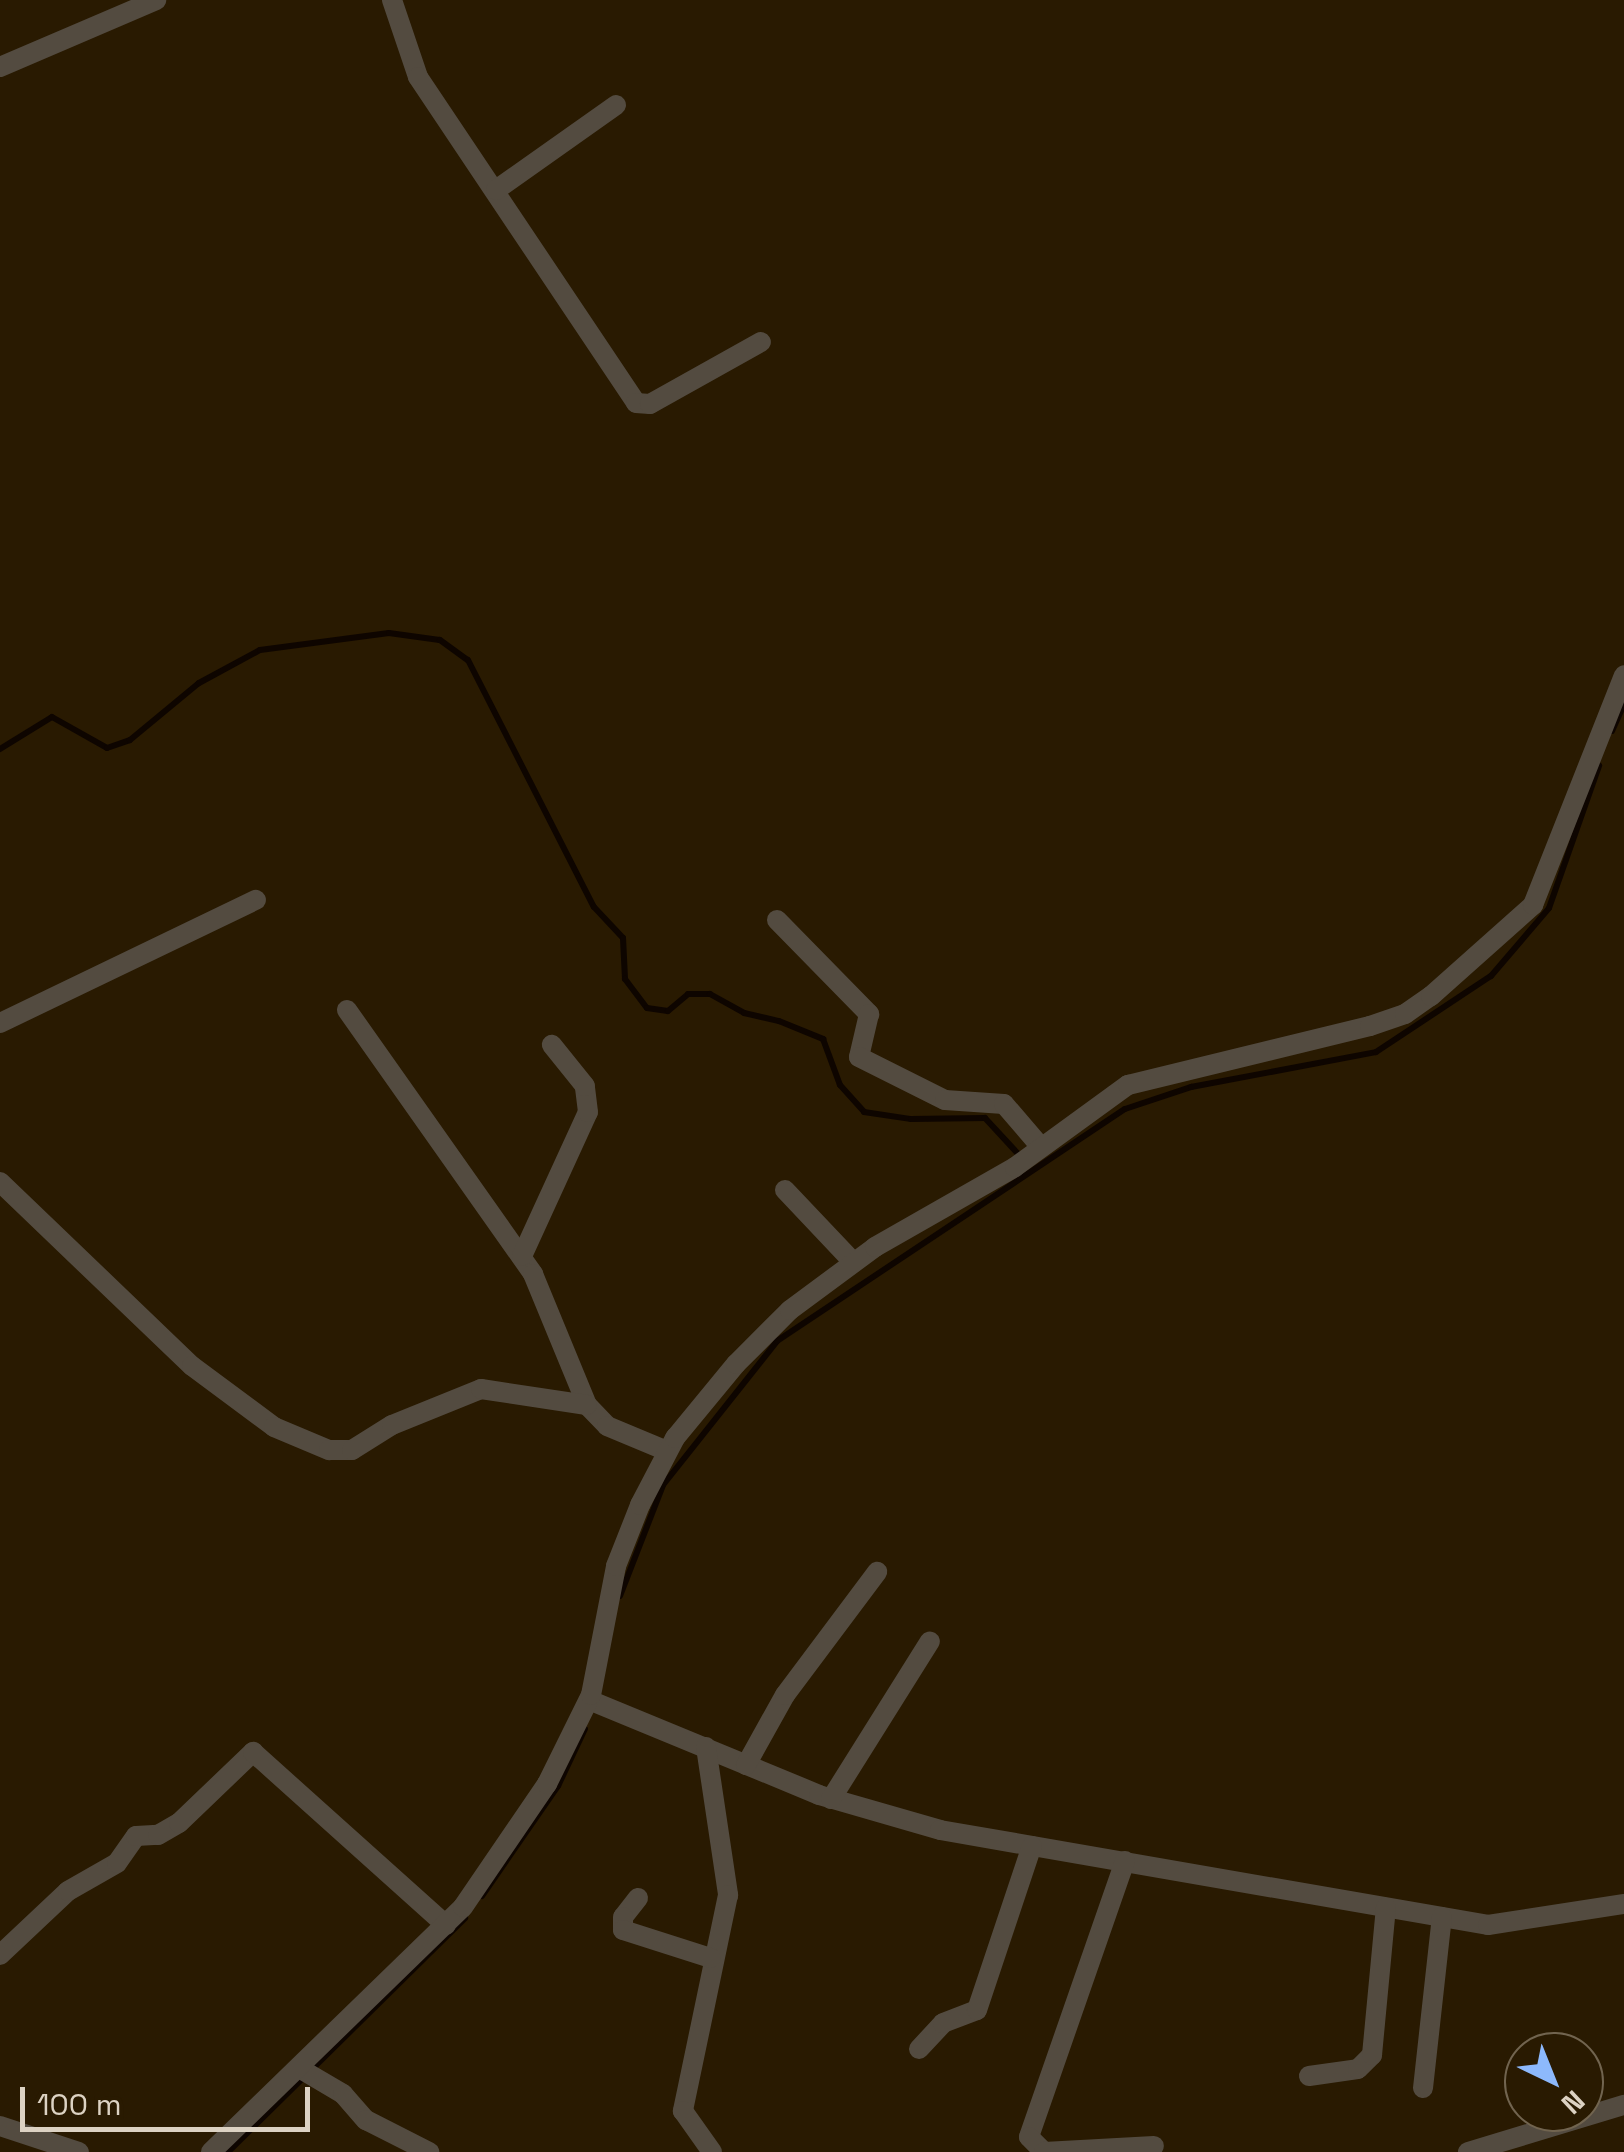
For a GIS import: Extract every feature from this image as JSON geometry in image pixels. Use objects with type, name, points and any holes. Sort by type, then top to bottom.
[{"type":"street","points":[[0,67],[156,0]]},
{"type":"street","points":[[392,0],[398,33],[418,76],[636,403],[650,404],[761,342]]},
{"type":"street","points":[[496,190],[616,105]]},
{"type":"street","points":[[211,2152],[446,1925],[547,1784],[601,1704],[624,1540],[668,1451],[766,1332],[854,1262],[1041,1147],[1139,1080],[1370,1026],[1406,1014],[1431,996],[1533,905],[1624,675]]},
{"type":"street","points":[[0,1022],[256,900]]},
{"type":"street","points":[[777,920],[869,1014],[859,1057],[945,1100],[1004,1104],[1041,1147]]},
{"type":"street","points":[[347,1010],[522,1256],[587,1405],[607,1426],[668,1451]]},
{"type":"street","points":[[522,1256],[588,1112],[585,1086],[552,1045]]},
{"type":"street","points":[[0,1182],[192,1366],[274,1428],[329,1450],[352,1450],[392,1424],[481,1389],[587,1405]]},
{"type":"street","points":[[785,1190],[854,1262]]},
{"type":"street","points":[[746,1765],[785,1695],[876,1572]]},
{"type":"street","points":[[831,1799],[930,1640]]},
{"type":"street","points":[[601,1704],[831,1799],[940,1830],[1500,1926],[1624,1904]]},
{"type":"street","points":[[706,1748],[728,1886],[683,2111],[712,2152]]},
{"type":"street","points":[[0,1955],[68,1891],[117,1863],[136,1836],[158,1835],[179,1823],[253,1752],[446,1925]]},
{"type":"street","points":[[919,2050],[943,2023],[977,2010],[1032,1846]]},
{"type":"street","points":[[1125,1861],[1029,2136],[1044,2152],[1154,2146]]},
{"type":"street","points":[[638,1898],[623,1917],[623,1930],[632,1937],[711,1958]]},
{"type":"street","points":[[1309,2076],[1358,2069],[1372,2055],[1386,1908]]},
{"type":"street","points":[[1423,2088],[1442,1917]]},
{"type":"street","points":[[298,2068],[344,2094],[366,2120],[429,2152]]},
{"type":"street","points":[[1468,2152],[1624,2105]]},
{"type":"street","points":[[0,2126],[43,2145],[79,2152]]},
{"type":"waterway","points":[[0,749],[52,717],[107,748],[130,740],[199,683],[260,650],[389,633],[440,640],[468,660],[594,907],[623,938],[625,979],[647,1008],[668,1011],[688,994],[710,994],[744,1013],[779,1021],[823,1039],[840,1085],[864,1112],[911,1119],[985,1118],[1021,1157]]},
{"type":"waterway","points":[[1612,731],[1624,704]]},
{"type":"waterway","points":[[620,1596],[663,1485],[777,1341],[1125,1109],[1191,1087],[1376,1052],[1491,976],[1549,908],[1599,766]]},
{"type":"waterway","points":[[482,1896],[558,1786],[585,1729]]},
{"type":"waterway","points":[[228,2152],[465,1918]]}]
